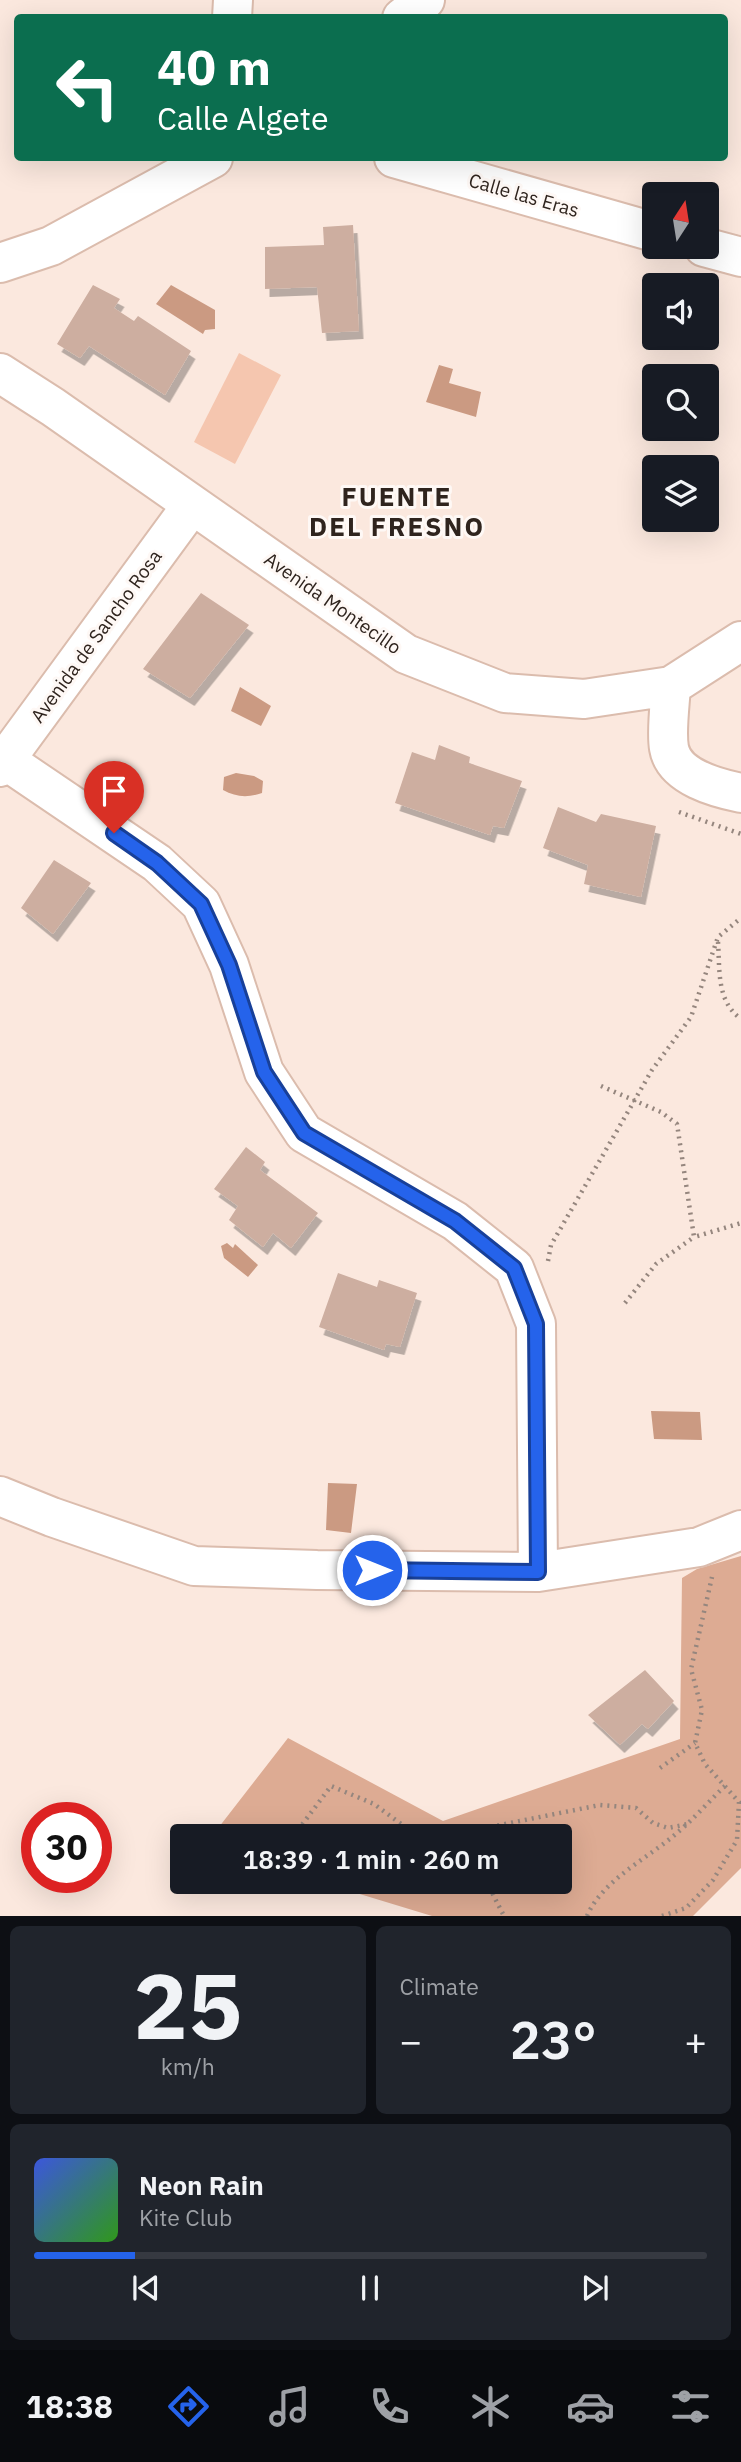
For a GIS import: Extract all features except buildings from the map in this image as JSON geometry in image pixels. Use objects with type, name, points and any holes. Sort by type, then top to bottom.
[{"type":"street","points":[[407,14],[425,0]]},
{"type":"street","points":[[0,263],[51,246],[207,161]]},
{"type":"street","name":"Calle las Eras","points":[[405,161],[642,229]]},
{"type":"street","points":[[719,251],[741,257]]},
{"type":"street","name":"Avenida Montecillo","points":[[0,373],[53,407],[406,654],[506,693],[584,699],[671,686],[741,641]]},
{"type":"street","name":"Avenida de Sancho Rosa","points":[[3,764],[192,505]]},
{"type":"street","points":[[671,686],[669,749],[681,768],[712,787],[741,793]]},
{"type":"street","points":[[3,764],[157,863],[201,904],[229,965],[264,1072],[304,1133],[455,1221],[514,1268],[536,1324],[538,1572]]},
{"type":"street","points":[[0,1496],[52,1517],[194,1566],[538,1572],[699,1547],[741,1530]]},
{"type":"path","points":[[679,812],[741,834]]},
{"type":"path","points":[[546,1271],[551,1245],[652,1070],[691,1017],[718,937],[741,918]]},
{"type":"path","points":[[718,937],[720,987],[731,1011],[741,1019]]},
{"type":"path","points":[[601,1086],[661,1112],[677,1124],[694,1237]]},
{"type":"path","points":[[625,1304],[656,1264],[694,1237],[741,1223]]},
{"type":"path","points":[[662,1916],[686,1908],[713,1880],[737,1840],[739,1802],[705,1764],[695,1743],[702,1710],[691,1669],[712,1577],[721,1572]]},
{"type":"path","points":[[660,1768],[695,1743]]},
{"type":"path","points":[[302,1824],[331,1786],[374,1804],[401,1824]]},
{"type":"path","points":[[586,1916],[592,1903],[688,1824],[725,1786]]},
{"type":"path","points":[[505,1824],[600,1805],[636,1808],[653,1823],[668,1828],[688,1824]]},
{"type":"path","points":[[493,1894],[504,1916]]},
{"type":"shaded area","points":[[171,285],[215,310],[215,329],[205,330],[203,334],[156,304]]},
{"type":"shaded area","points":[[239,353],[281,375],[235,464],[194,442]]},
{"type":"shaded area","points":[[439,365],[453,369],[449,383],[481,392],[476,417],[426,402]]},
{"type":"shaded area","points":[[240,687],[271,706],[261,726],[231,711]]},
{"type":"shaded area","points":[[236,773],[254,776],[263,781],[262,793],[242,796],[223,790],[224,777]]},
{"type":"shaded area","points":[[227,1243],[233,1248],[235,1244],[258,1265],[248,1277],[224,1258],[221,1246]]},
{"type":"shaded area","points":[[651,1411],[700,1412],[702,1440],[654,1439]]},
{"type":"shaded area","points":[[328,1483],[357,1484],[351,1533],[326,1530]]},
{"type":"shaded area","points":[[741,1556],[741,1868],[693,1916],[432,1916],[360,1894],[572,1894],[572,1824],[221,1824],[288,1738],[443,1821],[680,1739],[682,1578],[697,1569]]},
{"type":"district","name":"FUENTE DEL FRESNO","points":[[397,512]]},
{"type":"route","points":[[114,833],[157,863],[201,904],[229,965],[264,1072],[304,1133],[455,1221],[514,1268],[536,1324],[538,1572],[372,1570]]}]
